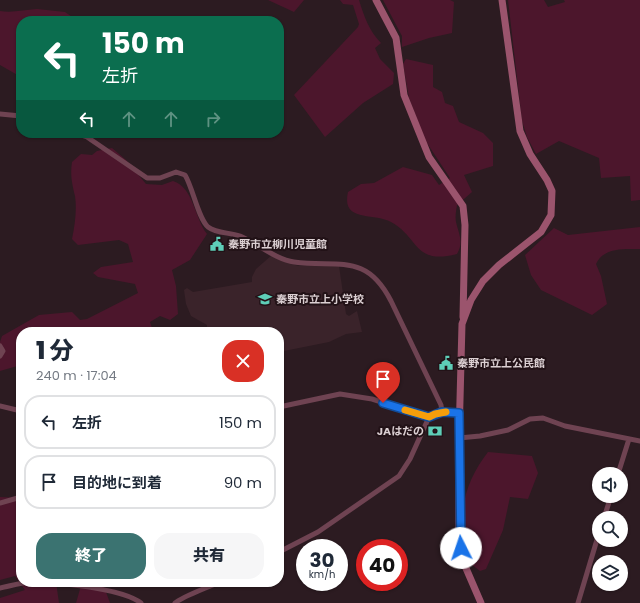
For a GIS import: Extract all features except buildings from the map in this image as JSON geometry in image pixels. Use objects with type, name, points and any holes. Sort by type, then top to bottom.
[{"type":"street","points":[[376,0],[396,38],[404,95],[426,151],[434,166],[463,206],[465,225],[459,413],[459,537],[462,558],[481,603]]},
{"type":"street","points":[[462,324],[471,300],[483,281],[499,265],[541,232],[547,225],[552,208],[552,191],[530,154],[520,131],[502,0]]},
{"type":"street","points":[[0,114],[6,113],[16,115]]},
{"type":"street","points":[[88,138],[147,178],[160,178],[176,172],[185,175],[190,183],[197,207],[206,226],[214,231],[238,236],[293,262],[353,265],[374,277],[386,291],[441,405],[442,412]]},
{"type":"street","points":[[0,346],[3,350],[0,356]]},
{"type":"street","points":[[284,406],[340,394],[372,399],[429,417],[442,412],[459,413]]},
{"type":"street","points":[[0,406],[16,410]]},
{"type":"street","points":[[284,549],[318,532],[399,476],[407,464],[429,417]]},
{"type":"street","points":[[459,438],[480,436],[508,430],[530,419],[543,418],[565,426],[640,440]]},
{"type":"street","points":[[620,467],[629,439]]},
{"type":"street","points":[[0,503],[16,499]]},
{"type":"street","points":[[578,603],[595,547]]},
{"type":"street","points":[[0,588],[16,585]]},
{"type":"street","points":[[89,587],[126,595],[135,598],[140,603]]},
{"type":"street","points":[[182,603],[187,598],[209,587]]},
{"type":"street","points":[[175,603],[180,598],[187,598]]},
{"type":"shaded area","points":[[268,0],[304,0],[294,12]]},
{"type":"shaded area","points":[[340,0],[359,0],[370,28],[381,43],[375,48],[380,59],[394,73],[393,84],[363,103],[325,137],[294,95],[358,27],[359,24],[353,5],[343,4]]},
{"type":"shaded area","points":[[383,0],[450,0],[454,2],[452,33],[429,38],[402,47],[402,36]]},
{"type":"shaded area","points":[[508,0],[544,0],[548,7],[565,2],[564,0],[640,0],[640,200],[631,201],[630,176],[601,178],[599,158],[559,141],[536,154],[527,137],[522,121]]},
{"type":"shaded area","points":[[37,9],[65,12],[71,16],[16,16],[16,74],[0,65],[0,11],[14,12]]},
{"type":"shaded area","points":[[406,59],[433,65],[433,87],[442,92],[445,103],[453,106],[459,122],[483,133],[493,143],[493,166],[464,175],[472,192],[457,205],[456,220],[461,242],[457,254],[432,256],[424,253],[400,228],[391,222],[384,219],[360,215],[349,208],[347,202],[348,192],[361,184],[374,183],[403,167],[432,175],[439,185],[450,178],[425,140],[409,98],[403,64]]},
{"type":"shaded area","points":[[112,148],[126,160],[146,184],[162,185],[173,181],[180,185],[190,196],[207,234],[190,260],[172,270],[176,286],[178,314],[170,320],[160,316],[150,322],[152,327],[18,327],[39,315],[72,312],[80,320],[87,319],[138,293],[135,284],[98,277],[93,273],[101,267],[133,262],[128,244],[119,240],[78,245],[72,239],[76,206],[71,175],[72,162],[81,154],[92,155],[97,151]]},
{"type":"shaded area","points":[[640,227],[640,249],[621,249],[609,252],[604,254],[596,264],[601,276],[607,304],[592,315],[541,290],[531,275],[525,255],[554,228],[568,235]]},
{"type":"shaded area","name":"秦野市立上小学校","points":[[272,255],[288,263],[299,266],[339,266],[346,314],[349,316],[357,311],[362,332],[346,334],[329,342],[284,351],[284,327],[207,327],[207,325],[191,316],[186,304],[184,290],[187,288],[193,292],[252,282],[252,277],[256,269]]},
{"type":"shaded area","points":[[16,328],[16,366],[0,371],[0,342],[2,336]]},
{"type":"shaded area","points":[[488,452],[532,456],[538,473],[528,499],[510,497],[503,530],[486,569],[480,571],[471,564],[463,518],[463,509],[470,483]]},
{"type":"shaded area","points":[[0,497],[16,498],[16,577],[15,576],[0,580]]},
{"type":"shaded area","points":[[23,587],[57,587],[59,603],[0,603],[0,598],[25,590]]},
{"type":"shaded area","points":[[81,587],[104,587],[110,603],[76,603]]},
{"type":"slow traffic","points":[[405,410],[429,417],[446,412]]},
{"type":"place","name":"秦野市立柳川児童館","points":[[217,244]]},
{"type":"place","name":"秦野市立上小学校","points":[[265,299]]},
{"type":"place","name":"秦野市立上公民館","points":[[446,363]]},
{"type":"place","name":"JAはだの","points":[[435,431]]},
{"type":"route","points":[[383,403],[429,417],[442,412],[459,413],[459,537],[461,548]]}]
